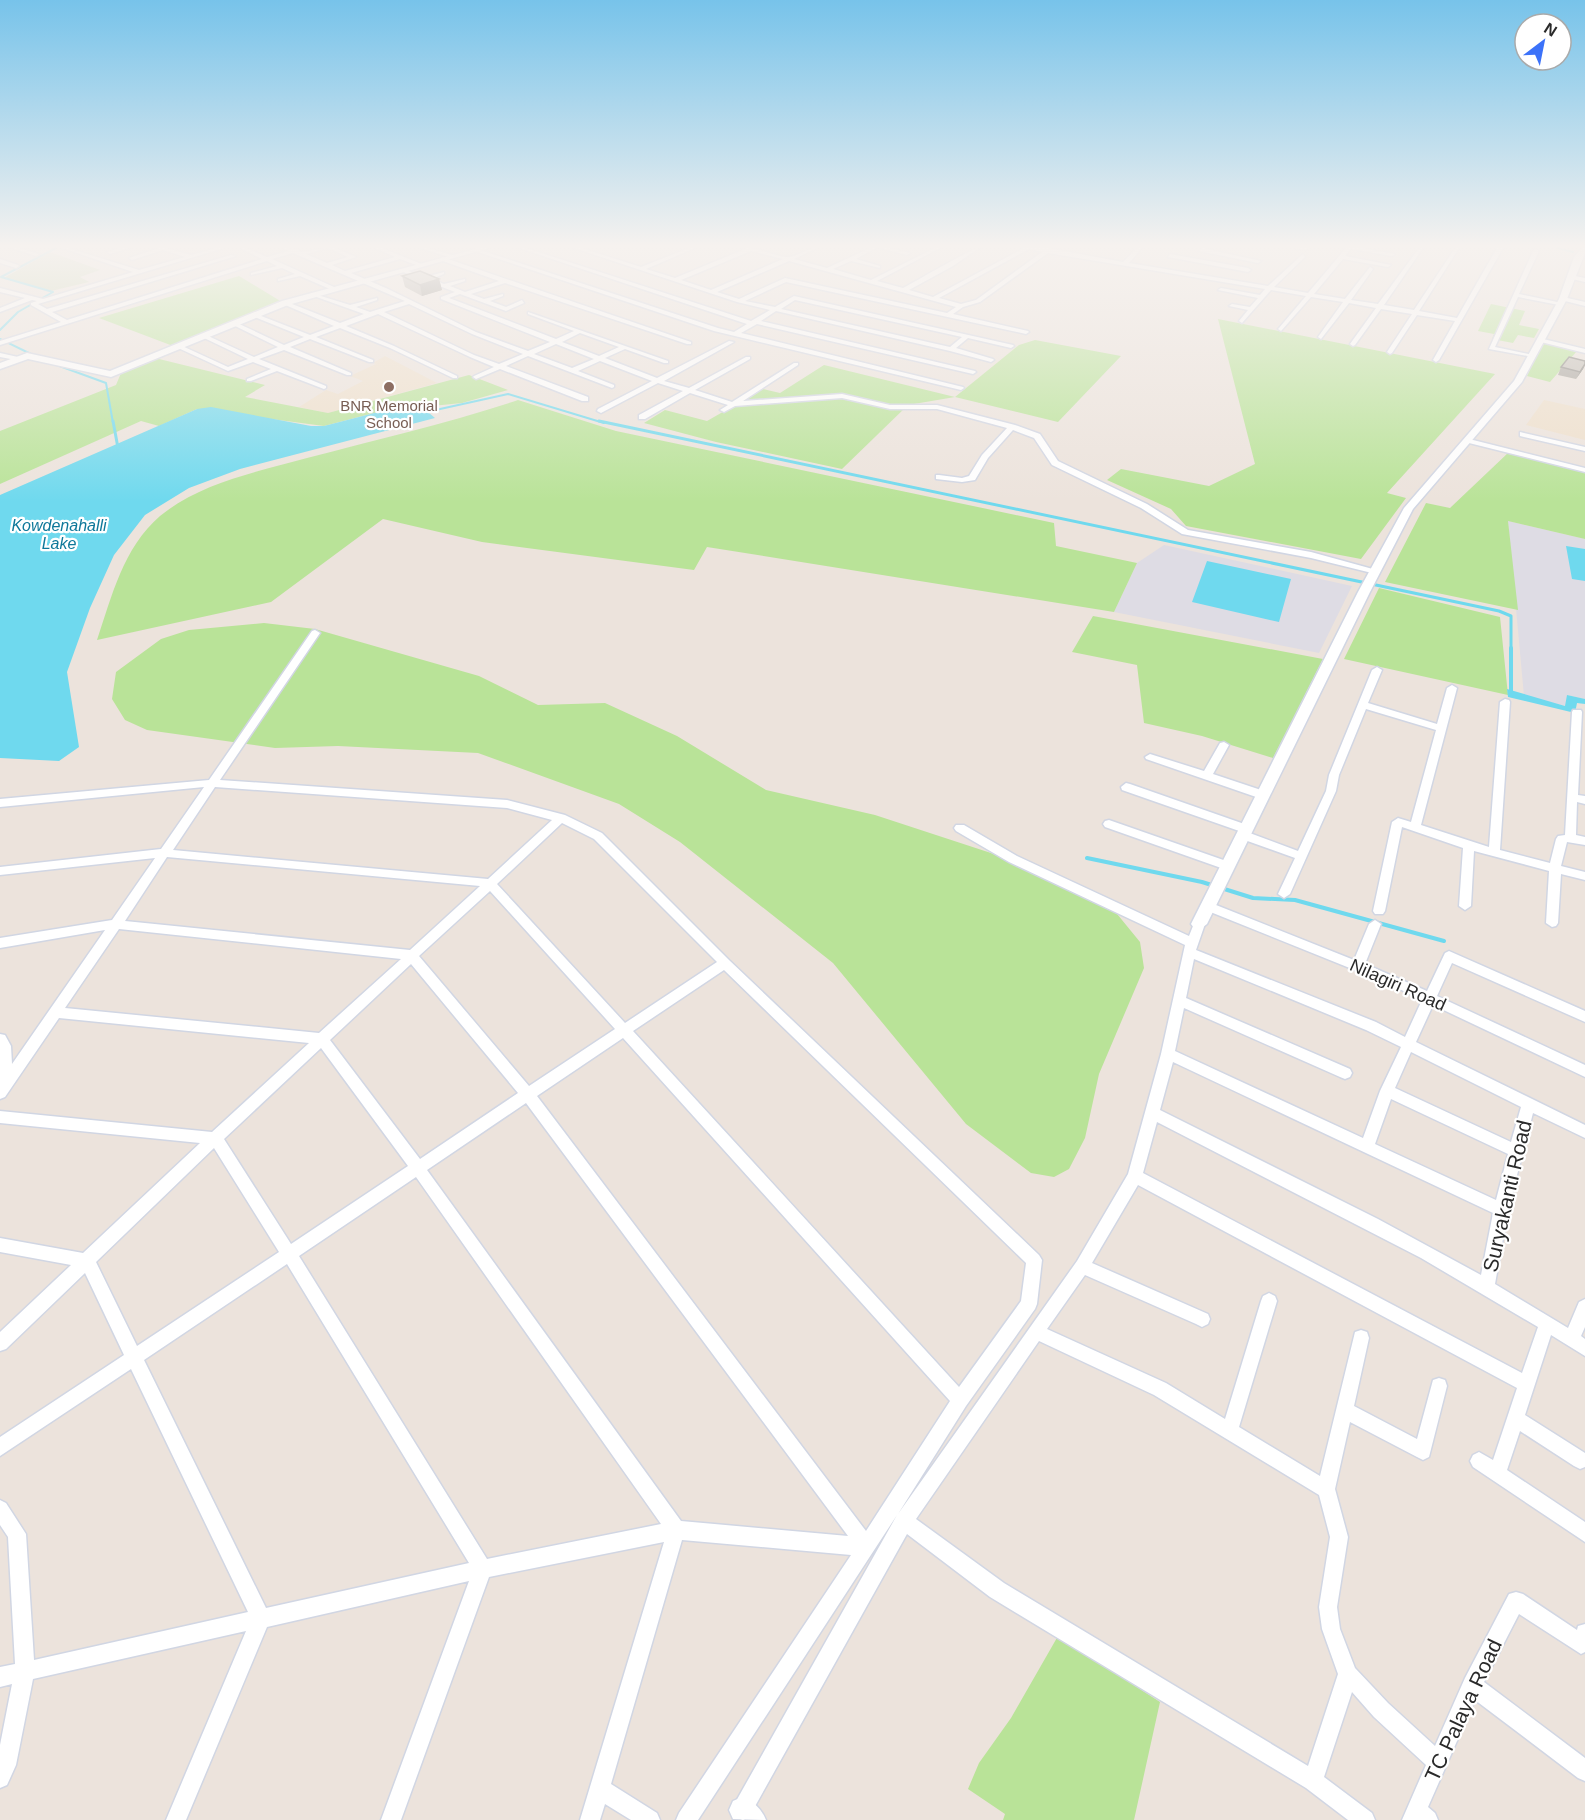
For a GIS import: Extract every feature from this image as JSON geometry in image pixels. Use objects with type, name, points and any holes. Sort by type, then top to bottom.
[{"type":"street","points":[[0,343],[30,333]]},
{"type":"street","points":[[0,366],[16,358],[27,356],[45,358],[111,374],[211,333]]},
{"type":"street","points":[[254,333],[350,374]]},
{"type":"street","points":[[300,333],[371,361]]},
{"type":"street","points":[[178,346],[228,369],[320,333]]},
{"type":"street","points":[[355,333],[455,377]]},
{"type":"street","points":[[362,336],[370,333]]},
{"type":"street","points":[[423,333],[472,356],[585,399]]},
{"type":"street","points":[[474,333],[612,386]]},
{"type":"street","points":[[529,333],[658,381],[733,404],[842,396],[890,407],[937,407],[1012,427],[1037,436],[1055,464],[1144,506],[1185,532],[1375,573]]},
{"type":"street","points":[[476,377],[576,333]]},
{"type":"street","points":[[585,333],[666,362]]},
{"type":"street","points":[[659,333],[689,343]]},
{"type":"street","points":[[730,333],[961,388]]},
{"type":"street","points":[[801,333],[973,372]]},
{"type":"street","points":[[874,333],[991,360]]},
{"type":"street","points":[[953,333],[1011,346]]},
{"type":"street","points":[[1320,337],[1323,333]]},
{"type":"street","points":[[1353,344],[1361,333]]},
{"type":"street","points":[[1390,352],[1402,333]]},
{"type":"street","points":[[1436,360],[1452,333]]},
{"type":"street","points":[[1498,333],[1491,348],[1531,357]]},
{"type":"street","points":[[748,1815],[904,1521],[1082,1266],[1135,1176],[1168,1054],[1191,947],[1207,906],[1364,592],[1409,508],[1513,388],[1543,333]]},
{"type":"street","points":[[204,336],[276,369],[324,387]]},
{"type":"street","points":[[951,349],[967,336]]},
{"type":"street","points":[[856,362],[892,337]]},
{"type":"street","points":[[1539,340],[1585,351]]},
{"type":"street","points":[[601,411],[731,342]]},
{"type":"street","points":[[572,371],[625,347]]},
{"type":"street","points":[[0,355],[16,358]]},
{"type":"street","points":[[642,417],[748,358]]},
{"type":"street","points":[[724,410],[796,364]]},
{"type":"street","points":[[249,380],[276,369]]},
{"type":"street","points":[[939,477],[972,478],[985,457],[1012,427]]},
{"type":"street","points":[[1523,434],[1585,449]]},
{"type":"street","points":[[1468,440],[1585,470]]},
{"type":"street","points":[[3,1088],[315,633]]},
{"type":"street","points":[[1284,894],[1331,791],[1334,775],[1377,670]]},
{"type":"street","points":[[1415,827],[1452,688]]},
{"type":"street","points":[[1494,852],[1505,702]]},
{"type":"street","points":[[1363,705],[1441,728]]},
{"type":"street","points":[[1570,838],[1577,712]]},
{"type":"street","points":[[1207,776],[1224,745]]},
{"type":"street","points":[[1150,757],[1263,795]]},
{"type":"street","points":[[0,803],[210,783],[507,804],[561,818],[598,836],[725,963],[1034,1260],[1029,1304],[960,1400],[867,1547],[686,1820]]},
{"type":"street","points":[[1126,787],[1301,856]]},
{"type":"street","points":[[1573,797],[1585,800]]},
{"type":"street","points":[[0,1343],[215,1138],[561,818]]},
{"type":"street","points":[[1358,967],[1377,918],[1398,822],[1469,846],[1585,876]]},
{"type":"street","points":[[1109,824],[1228,866]]},
{"type":"street","points":[[960,828],[1013,859],[1191,947],[1371,1026],[1585,1132]]},
{"type":"street","points":[[1552,922],[1555,868],[1562,839],[1585,841]]},
{"type":"street","points":[[1465,906],[1469,846]]},
{"type":"street","points":[[0,871],[163,853],[490,883],[960,1400]]},
{"type":"street","name":"Nilagiri Road","points":[[1207,906],[1358,967],[1585,1071]]},
{"type":"street","points":[[0,943],[115,924],[411,955],[528,1095],[867,1547]]},
{"type":"street","points":[[1368,1146],[1387,1091],[1410,1046],[1449,956],[1585,1017]]},
{"type":"street","points":[[0,1447],[725,963]]},
{"type":"street","points":[[1180,1001],[1345,1073]]},
{"type":"street","points":[[55,1012],[322,1039],[418,1168],[676,1530]]},
{"type":"street","points":[[0,1039],[4,1046],[3,1088]]},
{"type":"street","points":[[1168,1054],[1501,1210]]},
{"type":"street","points":[[1387,1091],[1515,1150]]},
{"type":"street","name":"Suryakanti Road","points":[[1487,1287],[1501,1210],[1528,1105]]},
{"type":"street","points":[[1153,1113],[1377,1224],[1487,1287],[1578,1343],[1585,1307]]},
{"type":"street","points":[[0,1117],[215,1138]]},
{"type":"street","points":[[215,1138],[290,1254],[483,1569]]},
{"type":"street","points":[[1135,1176],[1528,1385]]},
{"type":"street","points":[[0,1245],[87,1261]]},
{"type":"street","points":[[87,1261],[261,1619],[176,1820]]},
{"type":"street","points":[[1082,1266],[1202,1319]]},
{"type":"street","points":[[1230,1430],[1269,1301]]},
{"type":"street","points":[[1497,1473],[1547,1324]]},
{"type":"street","points":[[1036,1332],[1160,1389],[1326,1489]]},
{"type":"street","points":[[1361,1338],[1326,1489],[1339,1537],[1328,1607],[1331,1629],[1348,1674],[1381,1710],[1437,1762]]},
{"type":"street","points":[[1344,1410],[1423,1451],[1439,1386]]},
{"type":"street","points":[[1516,1419],[1580,1460]]},
{"type":"street","points":[[1479,1461],[1585,1533]]},
{"type":"street","points":[[0,1509],[17,1534],[25,1670],[6,1765],[0,1778]]},
{"type":"street","points":[[904,1521],[998,1590],[1313,1781],[1365,1820]]},
{"type":"street","points":[[0,1677],[483,1569],[676,1530],[867,1547]]},
{"type":"street","points":[[590,1820],[676,1530]]},
{"type":"street","points":[[391,1820],[483,1569]]},
{"type":"street","name":"TC Palaya Road","points":[[1419,1817],[1437,1762],[1473,1684],[1516,1601],[1584,1641]]},
{"type":"street","points":[[1313,1781],[1348,1674]]},
{"type":"street","points":[[1473,1684],[1585,1771]]},
{"type":"street","points":[[599,1789],[650,1820]]},
{"type":"shaded area","name":"BNR Memorial School","points":[[385,356],[437,383],[328,413],[299,407],[326,390],[338,394],[363,381],[350,376],[376,364],[373,363]]},
{"type":"shaded area","points":[[1544,400],[1585,409],[1585,440],[1526,425]]},
{"type":"shaded area","points":[[1508,521],[1585,539],[1585,699],[1567,695],[1566,706],[1524,696]]},
{"type":"shaded area","points":[[1164,545],[1352,586],[1319,653],[1114,612],[1137,563]]},
{"type":"green space","points":[[138,333],[205,333],[173,346]]},
{"type":"green space","points":[[1222,333],[1288,333],[1495,374],[1387,493],[1406,498],[1361,559],[1186,526],[1171,509],[1107,480],[1121,469],[1209,486],[1255,464]]},
{"type":"green space","points":[[1488,333],[1537,333],[1534,338],[1518,335],[1513,343],[1492,339],[1494,334]]},
{"type":"green space","points":[[1035,340],[1121,356],[1058,422],[955,397],[1019,345]]},
{"type":"green space","points":[[1542,342],[1577,351],[1550,382],[1527,376]]},
{"type":"green space","points":[[155,358],[265,385],[245,397],[328,413],[469,375],[508,390],[462,403],[382,411],[324,426],[197,409],[159,426],[141,421],[0,484],[0,431],[116,385],[121,373]]},
{"type":"green space","points":[[824,365],[955,397],[908,405],[842,469],[716,442],[644,423],[665,410],[707,421],[763,389],[780,393]]},
{"type":"green space","points":[[518,400],[616,431],[1054,523],[1056,546],[1137,563],[1114,612],[707,547],[694,570],[482,542],[383,519],[271,602],[97,640],[120,574],[128,558],[147,529],[176,504],[212,486],[250,474]]},
{"type":"green space","points":[[1509,452],[1585,471],[1585,539],[1508,521],[1518,610],[1385,582],[1426,503],[1450,508]]},
{"type":"green space","points":[[1379,588],[1500,617],[1508,695],[1344,659]]},
{"type":"green space","points":[[1093,616],[1323,659],[1273,758],[1202,736],[1144,723],[1137,665],[1072,652]]},
{"type":"green space","points":[[264,623],[315,629],[479,676],[538,705],[605,703],[677,736],[766,790],[875,815],[997,855],[1104,898],[1140,942],[1144,968],[1099,1074],[1085,1138],[1069,1169],[1054,1177],[1031,1173],[966,1124],[833,963],[680,842],[619,804],[478,753],[338,746],[275,748],[147,730],[125,720],[112,699],[116,672],[161,639],[189,630]]},
{"type":"green space","points":[[1058,1636],[1160,1702],[1134,1820],[1003,1820],[1005,1814],[968,1789],[979,1763],[1011,1718]]},
{"type":"water","name":"Kowdenahalli Lake","points":[[421,406],[435,418],[240,469],[189,488],[145,515],[114,555],[90,608],[67,672],[79,747],[59,761],[0,758],[0,495],[197,409],[211,407],[311,426],[324,426],[382,411]]},
{"type":"water","points":[[1566,546],[1585,549],[1585,581],[1572,579]]},
{"type":"water","points":[[1207,561],[1291,579],[1279,622],[1192,602]]},
{"type":"water","points":[[1507,689],[1565,706],[1567,695],[1585,699],[1585,704],[1577,703],[1575,713],[1508,697]]},
{"type":"building","points":[[1569,357],[1585,361],[1580,372],[1561,367]]},
{"type":"waterway","points":[[0,339],[35,356]]},
{"type":"waterway","points":[[54,364],[106,383],[113,423]]},
{"type":"waterway","points":[[422,413],[508,394],[604,423]]},
{"type":"waterway","points":[[113,421],[118,448]]},
{"type":"waterway","points":[[599,421],[1499,611],[1511,616],[1511,695]]},
{"type":"waterway","points":[[1087,858],[1202,882],[1253,898],[1295,900],[1444,941]]},
{"type":"place","name":"BNR Memorial School","points":[[389,387]]}]
